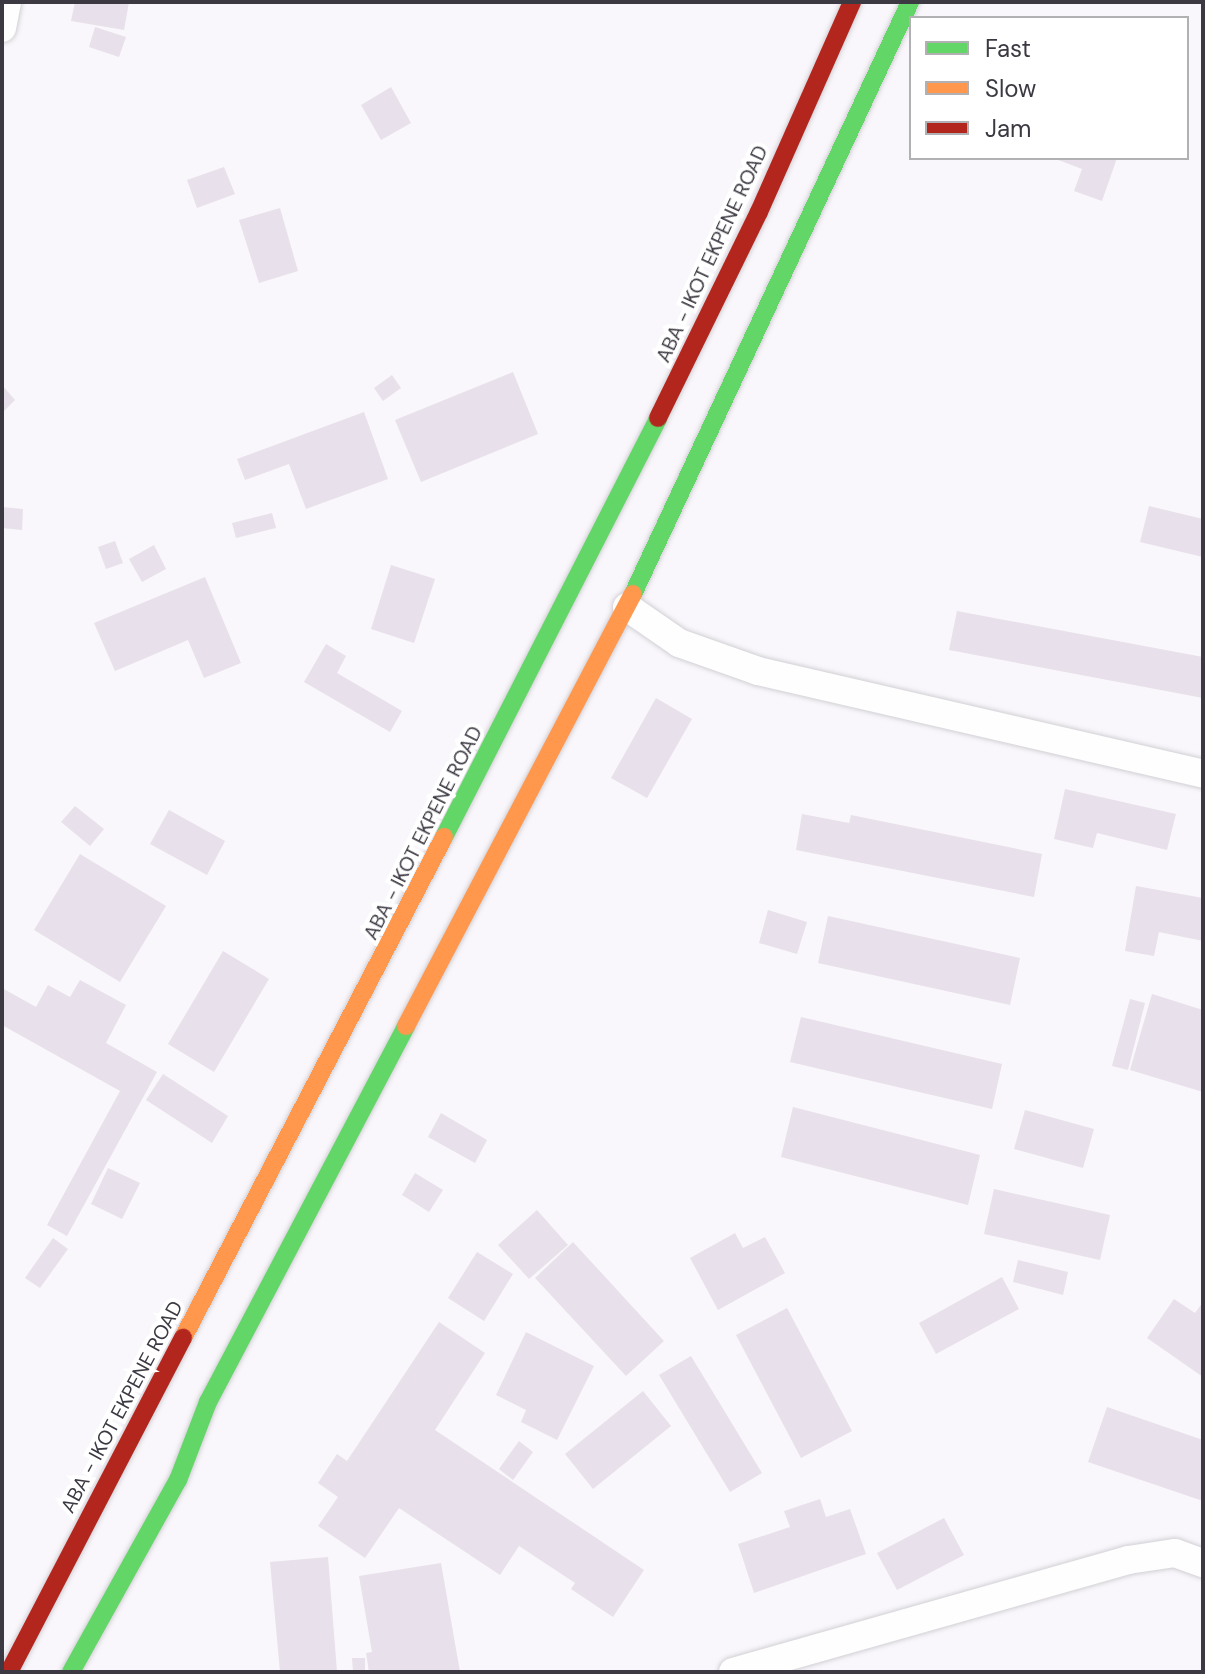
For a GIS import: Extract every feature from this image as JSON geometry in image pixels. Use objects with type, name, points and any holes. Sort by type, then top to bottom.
[{"type":"highway","name":"ABA - IKOT EKPENE ROAD","points":[[9,1672],[595,546],[759,212],[852,2]]},
{"type":"highway","points":[[71,1672],[178,1480],[208,1402],[627,607],[910,2]]},
{"type":"street","points":[[2,28],[7,2]]},
{"type":"street","points":[[627,607],[679,643],[758,671],[1203,774]]},
{"type":"street","points":[[733,1672],[1128,1560],[1175,1553],[1203,1563]]},
{"type":"building","points":[[75,2],[129,2],[124,30],[71,21]]},
{"type":"building","points":[[95,27],[126,37],[119,57],[89,47]]},
{"type":"building","points":[[391,87],[411,123],[381,140],[361,105]]},
{"type":"building","points":[[1058,160],[1116,160],[1102,201],[1074,191],[1082,169]]},
{"type":"building","points":[[224,167],[235,194],[197,208],[187,180]]},
{"type":"building","points":[[280,208],[298,271],[259,283],[239,220]]},
{"type":"building","points":[[513,372],[538,434],[421,482],[395,420]]},
{"type":"building","points":[[392,375],[401,388],[383,401],[374,388]]},
{"type":"building","points":[[2,385],[15,400],[2,413]]},
{"type":"building","points":[[364,412],[388,479],[306,509],[289,464],[245,480],[237,459]]},
{"type":"building","points":[[1149,506],[1203,519],[1203,557],[1140,542]]},
{"type":"building","points":[[2,507],[23,509],[22,530],[2,528]]},
{"type":"building","points":[[272,513],[276,528],[236,538],[232,523]]},
{"type":"building","points":[[115,541],[123,563],[106,569],[98,547]]},
{"type":"building","points":[[154,545],[166,569],[142,582],[129,559]]},
{"type":"building","points":[[391,565],[435,579],[414,643],[371,629]]},
{"type":"building","points":[[205,577],[241,663],[204,678],[188,640],[115,671],[94,623]]},
{"type":"building","points":[[957,611],[1203,657],[1203,698],[949,650]]},
{"type":"building","points":[[326,644],[346,656],[337,673],[402,711],[390,732],[304,682]]},
{"type":"building","points":[[656,698],[692,719],[647,798],[611,778]]},
{"type":"building","points":[[1065,789],[1176,814],[1167,850],[1097,833],[1093,848],[1054,839]]},
{"type":"building","points":[[75,806],[104,829],[90,846],[61,822]]},
{"type":"building","points":[[169,810],[225,841],[207,875],[150,844]]},
{"type":"building","points":[[802,814],[849,823],[851,815],[1042,854],[1034,897],[796,850]]},
{"type":"building","points":[[80,854],[166,906],[120,982],[34,930]]},
{"type":"building","points":[[1136,886],[1203,898],[1203,941],[1159,932],[1154,956],[1125,951]]},
{"type":"building","points":[[768,910],[807,922],[797,954],[759,943]]},
{"type":"building","points":[[828,916],[1020,958],[1010,1005],[818,963]]},
{"type":"building","points":[[223,951],[269,979],[214,1072],[168,1044]]},
{"type":"building","points":[[80,980],[126,1005],[106,1043],[157,1072],[67,1236],[47,1225],[120,1091],[2,1025],[2,988],[36,1007],[48,985],[70,997]]},
{"type":"building","points":[[1152,994],[1203,1010],[1203,1092],[1130,1070]]},
{"type":"building","points":[[1130,999],[1145,1003],[1128,1070],[1112,1066]]},
{"type":"building","points":[[801,1017],[1002,1064],[992,1109],[790,1062]]},
{"type":"building","points":[[163,1074],[228,1116],[212,1143],[146,1100]]},
{"type":"building","points":[[793,1107],[980,1155],[968,1205],[781,1157]]},
{"type":"building","points":[[1025,1110],[1094,1129],[1083,1168],[1014,1149]]},
{"type":"building","points":[[441,1113],[487,1140],[475,1163],[428,1137]]},
{"type":"building","points":[[108,1168],[140,1183],[122,1219],[91,1204]]},
{"type":"building","points":[[415,1173],[443,1190],[429,1212],[402,1195]]},
{"type":"building","points":[[994,1189],[1110,1215],[1100,1260],[984,1234]]},
{"type":"building","points":[[537,1210],[568,1245],[529,1279],[498,1245]]},
{"type":"building","points":[[735,1233],[743,1248],[765,1237],[785,1273],[718,1310],[690,1258]]},
{"type":"building","points":[[53,1238],[68,1249],[40,1288],[25,1278]]},
{"type":"building","points":[[573,1242],[664,1341],[626,1376],[535,1278]]},
{"type":"building","points":[[477,1252],[513,1274],[484,1321],[448,1298]]},
{"type":"building","points":[[1018,1260],[1068,1272],[1063,1295],[1013,1282]]},
{"type":"building","points":[[1002,1277],[1019,1309],[936,1354],[919,1323]]},
{"type":"building","points":[[1174,1299],[1195,1313],[1203,1302],[1203,1377],[1147,1338]]},
{"type":"building","points":[[787,1308],[852,1431],[801,1458],[736,1335]]},
{"type":"building","points":[[439,1322],[485,1353],[435,1430],[644,1570],[613,1617],[571,1589],[575,1583],[519,1546],[500,1575],[399,1508],[365,1558],[318,1526],[338,1497],[318,1483],[337,1454],[347,1461]]},
{"type":"building","points":[[526,1332],[594,1366],[557,1440],[521,1422],[526,1410],[496,1395]]},
{"type":"building","points":[[691,1356],[762,1473],[730,1492],[659,1375]]},
{"type":"building","points":[[643,1391],[671,1426],[593,1489],[565,1454]]},
{"type":"building","points":[[1107,1407],[1203,1440],[1203,1501],[1088,1462]]},
{"type":"building","points":[[519,1441],[533,1452],[513,1480],[499,1469]]},
{"type":"building","points":[[820,1499],[826,1517],[850,1509],[866,1554],[754,1593],[738,1544],[790,1527],[784,1511]]},
{"type":"building","points":[[944,1518],[964,1555],[897,1590],[877,1553]]},
{"type":"building","points":[[328,1557],[337,1672],[280,1672],[270,1562]]},
{"type":"building","points":[[441,1563],[460,1672],[369,1672],[366,1653],[372,1652],[359,1576]]},
{"type":"building","points":[[352,1658],[365,1658],[365,1672],[353,1672]]},
{"type":"traffic: fast","points":[[633,594],[910,2]]},
{"type":"traffic: fast","points":[[444,837],[658,418]]},
{"type":"traffic: fast","points":[[71,1672],[178,1480],[208,1402],[406,1026]]},
{"type":"traffic: slow","points":[[406,1026],[633,594]]},
{"type":"traffic: slow","points":[[183,1338],[444,837]]},
{"type":"traffic: jam","points":[[658,418],[759,212],[852,2]]},
{"type":"traffic: jam","points":[[9,1672],[183,1338]]}]
